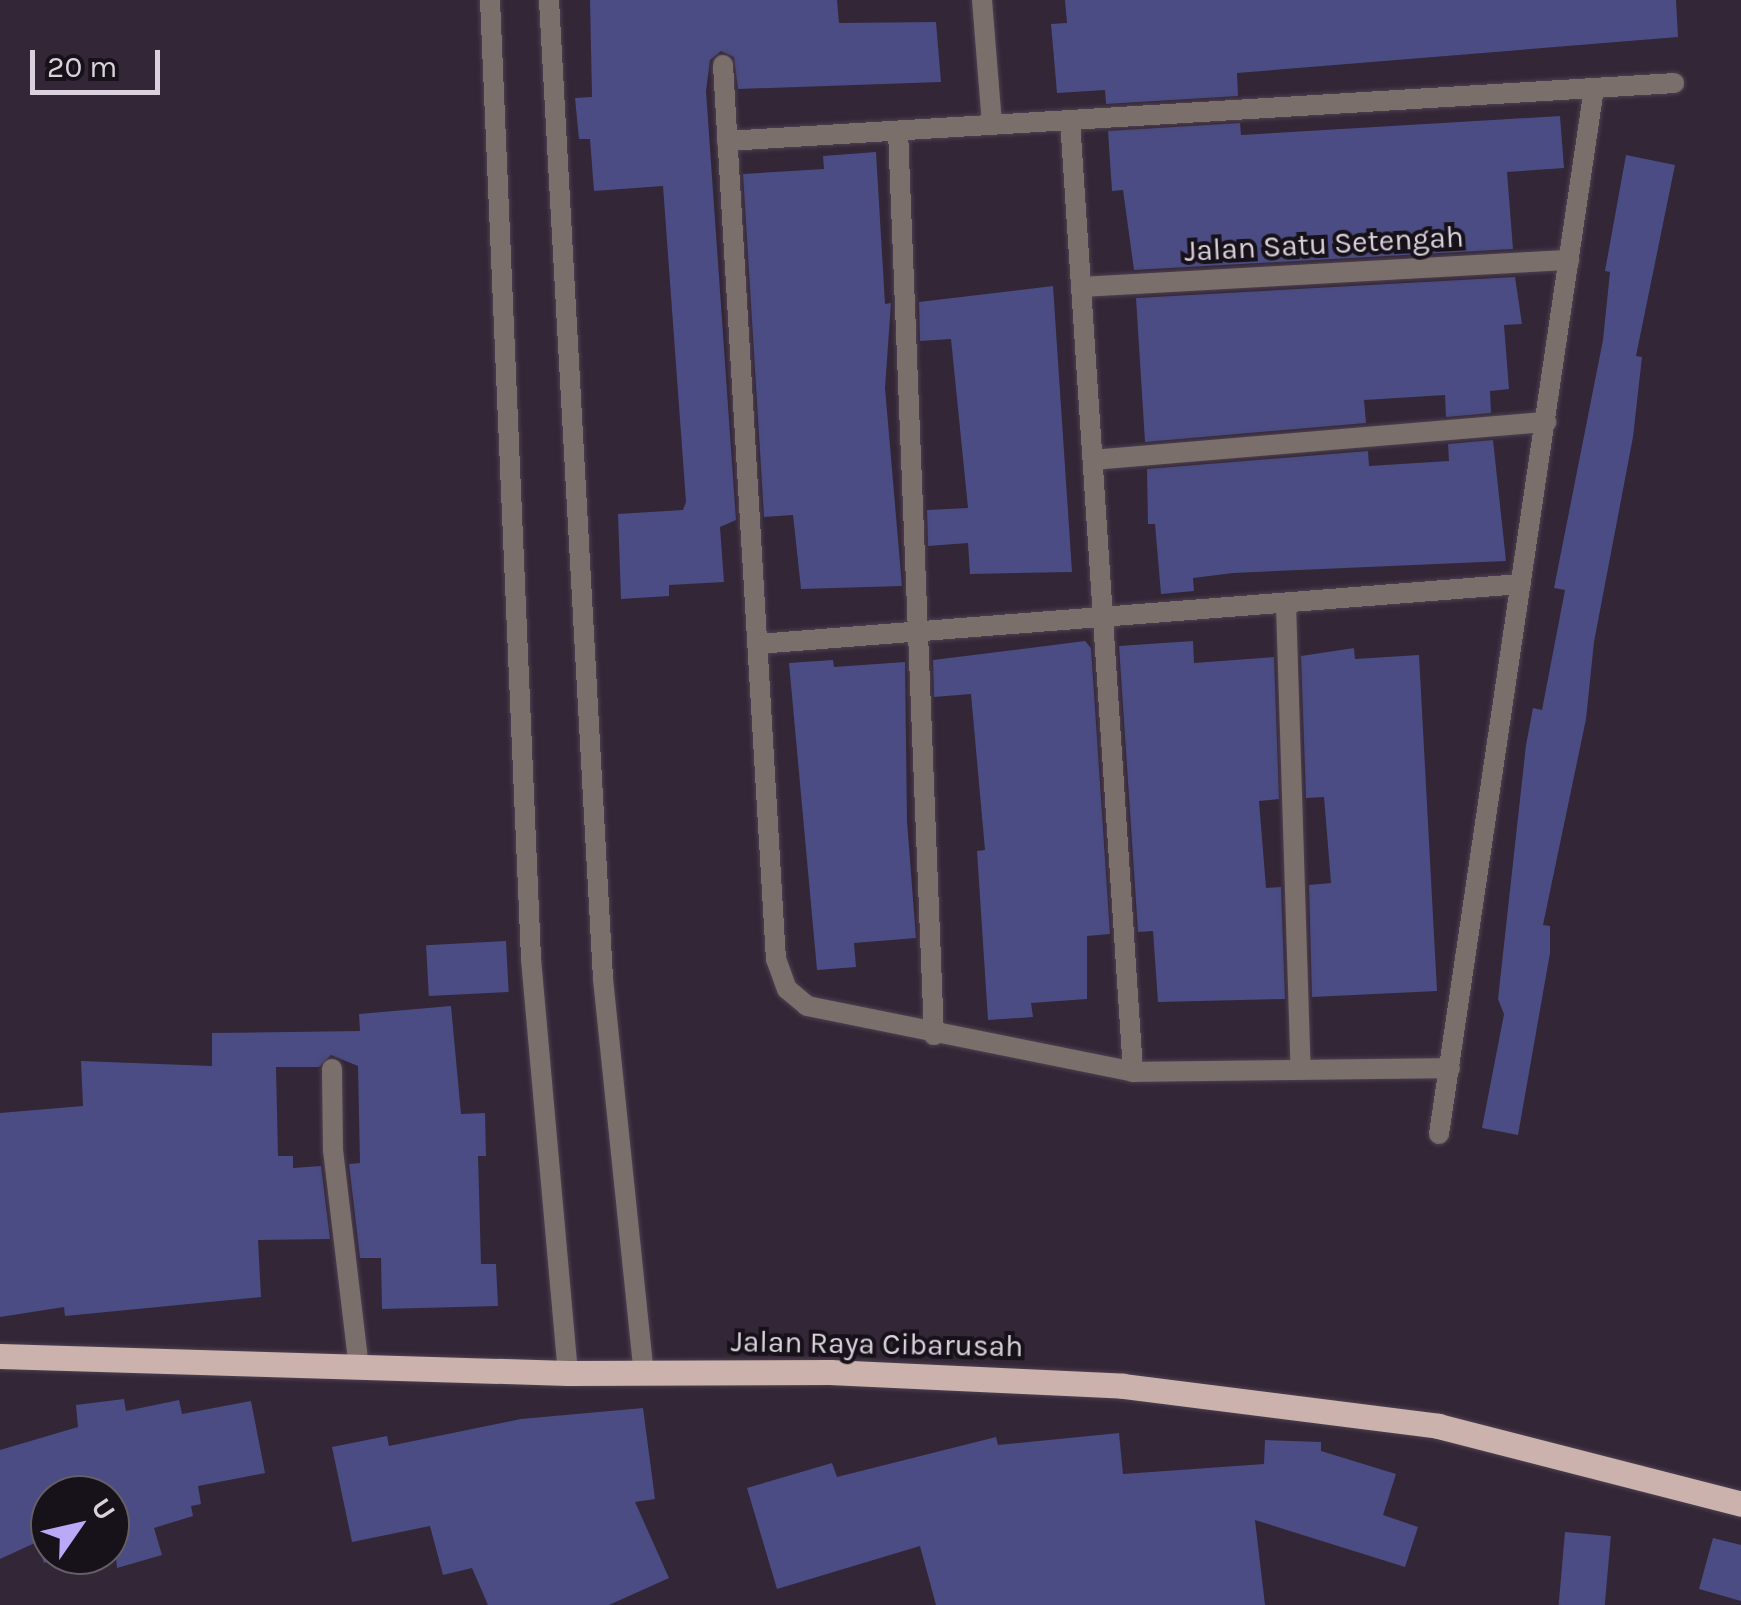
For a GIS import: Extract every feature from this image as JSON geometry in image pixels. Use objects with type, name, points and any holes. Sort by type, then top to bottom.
[{"type":"main road","name":"Jalan Raya Cibarusah","points":[[0,1356],[568,1373],[1004,1378],[1254,1400],[1438,1426],[1741,1504]]},
{"type":"street","points":[[490,0],[531,958],[568,1373]]},
{"type":"street","points":[[550,0],[603,979],[644,1374]]},
{"type":"street","points":[[982,0],[992,125]]},
{"type":"street","points":[[722,65],[780,974],[807,1006],[934,1035],[1133,1072],[1450,1068]]},
{"type":"street","points":[[727,141],[1674,84]]},
{"type":"street","points":[[1439,1134],[1594,88]]},
{"type":"street","points":[[1070,120],[1133,1072]]},
{"type":"street","points":[[898,131],[934,1035]]},
{"type":"street","name":"Jalan Satu Setengah","points":[[1082,287],[1569,260]]},
{"type":"street","points":[[1093,460],[1546,422]]},
{"type":"street","points":[[758,644],[1521,584]]},
{"type":"street","points":[[1286,604],[1301,1070]]},
{"type":"street","points":[[332,1070],[333,1150],[358,1368]]},
{"type":"building","points":[[590,0],[837,0],[839,23],[936,22],[941,82],[738,89],[734,57],[721,51],[710,60],[706,91],[736,520],[720,527],[724,582],[669,585],[669,596],[621,599],[618,514],[683,510],[686,502],[663,186],[594,191],[590,139],[579,139],[575,98],[592,97]]},
{"type":"building","points":[[1065,0],[1676,0],[1678,37],[1237,73],[1238,96],[1106,104],[1105,90],[1057,93],[1051,24],[1067,23]]},
{"type":"building","points":[[1560,116],[1564,168],[1507,172],[1513,249],[1134,270],[1123,190],[1112,191],[1108,131],[1240,123],[1241,135]]},
{"type":"building","points":[[876,152],[885,304],[891,303],[885,388],[902,586],[801,589],[793,515],[764,517],[743,174],[824,169],[823,156]]},
{"type":"building","points":[[1626,155],[1675,165],[1636,356],[1642,357],[1633,437],[1594,642],[1586,719],[1543,925],[1550,926],[1550,953],[1518,1135],[1482,1128],[1504,1014],[1498,999],[1526,745],[1533,708],[1542,710],[1565,590],[1554,588],[1603,340],[1610,272],[1605,271]]},
{"type":"building","points":[[1515,277],[1522,324],[1504,325],[1509,389],[1490,391],[1491,413],[1446,417],[1445,395],[1364,400],[1366,423],[1145,442],[1136,298]]},
{"type":"building","points":[[1053,286],[1072,572],[970,574],[968,543],[928,546],[927,510],[968,508],[951,339],[920,341],[919,302]]},
{"type":"building","points":[[1493,440],[1506,561],[1233,573],[1193,578],[1194,591],[1161,594],[1155,524],[1148,524],[1147,469],[1368,451],[1369,466],[1449,461],[1448,444]]},
{"type":"building","points":[[1085,641],[1091,648],[1110,934],[1087,936],[1087,999],[1031,1003],[1033,1017],[988,1020],[977,851],[985,850],[971,694],[934,697],[933,660]]},
{"type":"building","points":[[1193,641],[1194,663],[1274,657],[1279,799],[1259,801],[1266,888],[1281,887],[1285,999],[1158,1002],[1153,931],[1138,932],[1119,646]]},
{"type":"building","points":[[1354,648],[1355,659],[1419,655],[1437,991],[1312,997],[1309,885],[1331,883],[1324,797],[1306,798],[1301,656]]},
{"type":"building","points":[[833,660],[834,667],[905,662],[907,821],[916,938],[854,943],[856,967],[817,970],[789,663]]},
{"type":"building","points":[[506,941],[509,992],[429,996],[426,945]]},
{"type":"building","points":[[451,1006],[461,1114],[485,1113],[486,1156],[478,1156],[481,1264],[496,1264],[498,1306],[382,1309],[381,1258],[360,1258],[349,1164],[360,1163],[358,1066],[331,1055],[319,1067],[276,1067],[278,1156],[293,1156],[293,1168],[321,1166],[330,1239],[258,1240],[261,1297],[65,1316],[64,1307],[0,1317],[0,1113],[83,1106],[81,1061],[212,1066],[212,1033],[360,1031],[359,1014]]},
{"type":"building","points":[[124,1399],[126,1411],[179,1400],[182,1414],[251,1401],[265,1473],[198,1486],[201,1504],[191,1506],[193,1516],[154,1528],[162,1555],[130,1564],[130,1475],[30,1475],[30,1545],[0,1559],[0,1450],[78,1427],[76,1405]]},
{"type":"building","points":[[643,1408],[655,1499],[635,1502],[669,1578],[609,1605],[488,1605],[472,1568],[443,1575],[430,1526],[352,1542],[332,1447],[387,1436],[389,1446],[521,1419]]},
{"type":"building","points":[[1119,1433],[1123,1474],[1264,1464],[1265,1440],[1321,1442],[1321,1451],[1396,1474],[1383,1515],[1418,1527],[1405,1567],[1255,1520],[1265,1605],[936,1605],[920,1546],[777,1589],[747,1488],[832,1463],[837,1477],[996,1437],[998,1445]]},
{"type":"building","points":[[1565,1532],[1611,1536],[1605,1605],[1559,1605]]},
{"type":"building","points":[[1713,1538],[1741,1545],[1741,1601],[1699,1589]]}]
